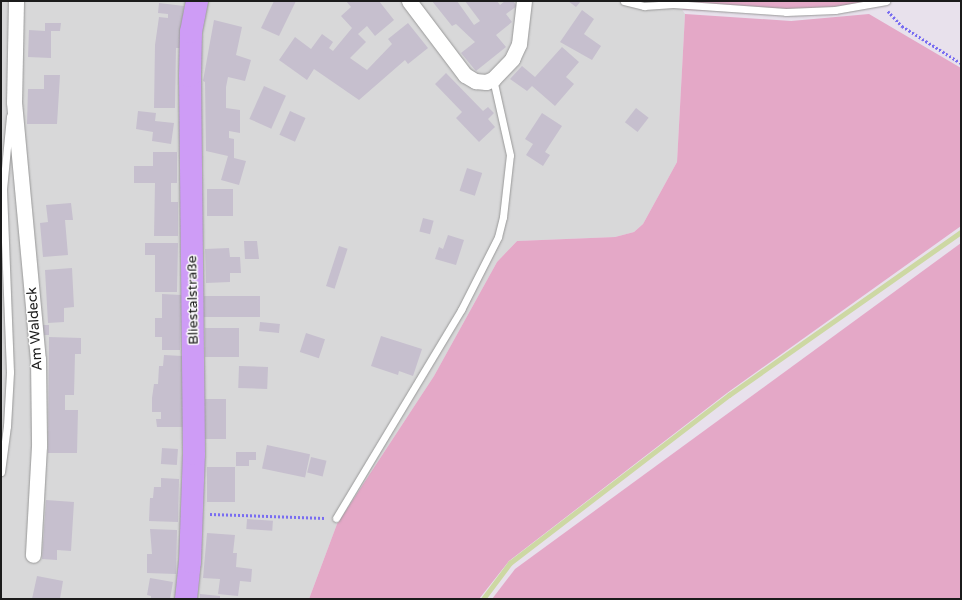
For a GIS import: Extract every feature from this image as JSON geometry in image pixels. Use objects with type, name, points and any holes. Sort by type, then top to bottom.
[{"type":"main road","name":"Bliestalstraße","points":[[186,599],[193,514],[190,76],[192,32],[197,1]]},
{"type":"street","name":"Am Waldeck","points":[[16,1],[14,102],[38,359],[39,446],[33,555]]},
{"type":"street","points":[[409,1],[465,74],[475,81],[486,82],[493,79],[512,59],[519,44],[524,1]]},
{"type":"lane","points":[[624,1],[644,6],[673,4],[786,12],[835,10],[883,2]]},
{"type":"lane","points":[[336,518],[461,310],[498,237],[505,210],[510,155],[493,79]]},
{"type":"lane","points":[[1,472],[7,426],[10,372],[3,189],[5,148],[14,102]]},
{"type":"path","points":[[883,2],[902,26],[961,63]]},
{"type":"path","points":[[193,514],[336,518]]},
{"type":"shaded area","points":[[1,1],[676,1],[685,14],[677,162],[643,224],[634,232],[615,237],[517,241],[497,262],[434,376],[337,524],[309,599],[1,599]]},
{"type":"shaded area","points":[[676,1],[886,1],[786,12],[683,10]]},
{"type":"shaded area","points":[[685,14],[791,21],[869,14],[961,68],[961,226],[727,393],[509,561],[479,599],[309,599],[337,524],[434,376],[497,262],[517,241],[615,237],[634,232],[643,224],[677,162]]},
{"type":"shaded area","points":[[961,243],[961,599],[492,599],[515,569]]},
{"type":"building","points":[[274,1],[296,1],[279,36],[261,28]]},
{"type":"building","points":[[346,1],[379,1],[394,20],[375,36],[367,26],[358,34],[366,42],[350,58],[367,70],[392,44],[388,39],[408,23],[428,48],[408,64],[405,60],[359,100],[314,69],[307,80],[279,60],[295,37],[311,49],[322,34],[333,42],[329,48],[333,51],[352,28],[341,16],[351,7]]},
{"type":"building","points":[[432,1],[457,1],[474,25],[480,21],[465,1],[497,1],[500,5],[505,1],[513,1],[517,6],[506,14],[512,22],[496,35],[506,47],[476,71],[461,53],[475,42],[456,24],[452,26]]},
{"type":"building","points":[[568,1],[581,1],[576,7]]},
{"type":"building","points":[[159,3],[184,6],[180,48],[176,48],[175,108],[154,108],[155,45],[159,17],[168,18],[168,14],[158,13]]},
{"type":"building","points":[[582,10],[594,19],[584,34],[601,46],[592,60],[560,42]]},
{"type":"building","points":[[214,20],[242,27],[236,55],[251,60],[245,81],[228,77],[226,87],[226,108],[240,110],[240,133],[229,131],[229,138],[234,139],[234,158],[246,161],[239,185],[221,180],[228,156],[206,151],[205,82],[203,81]]},
{"type":"building","points":[[45,23],[61,23],[60,31],[51,31],[51,58],[28,57],[29,30],[45,31]]},
{"type":"building","points":[[562,47],[579,62],[566,77],[574,84],[555,106],[532,86],[527,91],[510,79],[522,66],[535,77]]},
{"type":"building","points":[[446,73],[483,111],[488,107],[494,113],[488,119],[495,127],[479,142],[456,118],[462,112],[435,84]]},
{"type":"building","points":[[44,75],[60,75],[57,124],[27,124],[28,89],[44,89]]},
{"type":"building","points":[[264,86],[286,96],[271,129],[249,119]]},
{"type":"building","points":[[636,108],[649,118],[638,132],[625,122]]},
{"type":"building","points":[[138,111],[156,113],[155,121],[174,123],[171,144],[152,141],[153,132],[136,129]]},
{"type":"building","points":[[290,111],[306,118],[295,142],[279,135]]},
{"type":"building","points":[[542,113],[562,126],[545,152],[550,155],[543,166],[526,155],[533,144],[525,139]]},
{"type":"building","points":[[153,152],[177,152],[177,183],[171,183],[171,202],[178,202],[178,236],[154,236],[155,183],[134,183],[134,166],[153,166]]},
{"type":"building","points":[[467,168],[482,173],[475,196],[460,191]]},
{"type":"building","points":[[207,189],[233,189],[233,216],[207,216]]},
{"type":"building","points":[[71,203],[73,220],[65,220],[68,255],[43,257],[40,223],[48,222],[46,205]]},
{"type":"building","points":[[423,218],[434,221],[430,234],[419,232]]},
{"type":"building","points":[[448,235],[464,240],[456,265],[435,259],[439,247],[443,249]]},
{"type":"building","points":[[244,241],[257,241],[259,259],[245,259]]},
{"type":"building","points":[[145,243],[178,243],[177,292],[155,292],[155,255],[145,255]]},
{"type":"building","points":[[339,246],[348,249],[335,289],[326,286]]},
{"type":"building","points":[[229,248],[230,257],[240,257],[241,273],[230,273],[230,282],[206,283],[205,249]]},
{"type":"building","points":[[72,268],[74,307],[64,308],[64,322],[48,323],[45,270]]},
{"type":"building","points":[[162,294],[181,295],[180,350],[162,350],[162,337],[155,337],[155,318],[162,318]]},
{"type":"building","points":[[204,296],[260,296],[260,317],[204,317]]},
{"type":"building","points":[[260,322],[280,324],[279,333],[259,331]]},
{"type":"building","points":[[43,325],[49,325],[49,335],[44,335]]},
{"type":"building","points":[[205,328],[239,328],[239,357],[205,357]]},
{"type":"building","points":[[306,333],[325,339],[319,358],[300,352]]},
{"type":"building","points":[[381,336],[422,349],[413,376],[399,371],[398,375],[371,366]]},
{"type":"building","points":[[49,337],[81,338],[81,354],[75,354],[74,395],[65,395],[65,410],[78,410],[77,453],[48,453]]},
{"type":"building","points":[[164,355],[182,356],[183,427],[157,427],[156,419],[161,419],[161,412],[152,412],[154,384],[158,384],[159,366],[163,366]]},
{"type":"building","points":[[239,366],[268,367],[267,389],[238,388]]},
{"type":"building","points":[[205,399],[226,399],[226,439],[205,439]]},
{"type":"building","points":[[267,445],[310,454],[305,478],[262,468]]},
{"type":"building","points":[[162,448],[178,449],[177,465],[161,464]]},
{"type":"building","points":[[236,452],[256,452],[256,460],[249,460],[249,466],[236,466]]},
{"type":"building","points":[[311,457],[327,461],[323,476],[307,473]]},
{"type":"building","points":[[207,467],[235,467],[235,502],[207,502]]},
{"type":"building","points":[[161,478],[179,479],[178,522],[149,521],[150,498],[153,498],[154,487],[161,487]]},
{"type":"building","points":[[46,500],[74,502],[71,551],[57,550],[57,560],[42,559]]},
{"type":"building","points":[[247,519],[273,521],[272,531],[246,529]]},
{"type":"building","points":[[150,529],[177,530],[176,574],[147,573],[147,554],[152,554]]},
{"type":"building","points":[[207,533],[235,535],[233,553],[237,553],[236,567],[252,569],[251,582],[240,581],[238,596],[218,594],[220,579],[203,578]]},
{"type":"building","points":[[37,576],[63,581],[60,599],[32,599]]},
{"type":"building","points":[[150,578],[173,582],[170,599],[151,599],[151,596],[147,595]]},
{"type":"building","points":[[200,594],[220,596],[220,599],[200,599]]},
{"type":"waterway","points":[[483,599],[510,563],[729,395],[961,232]]}]
